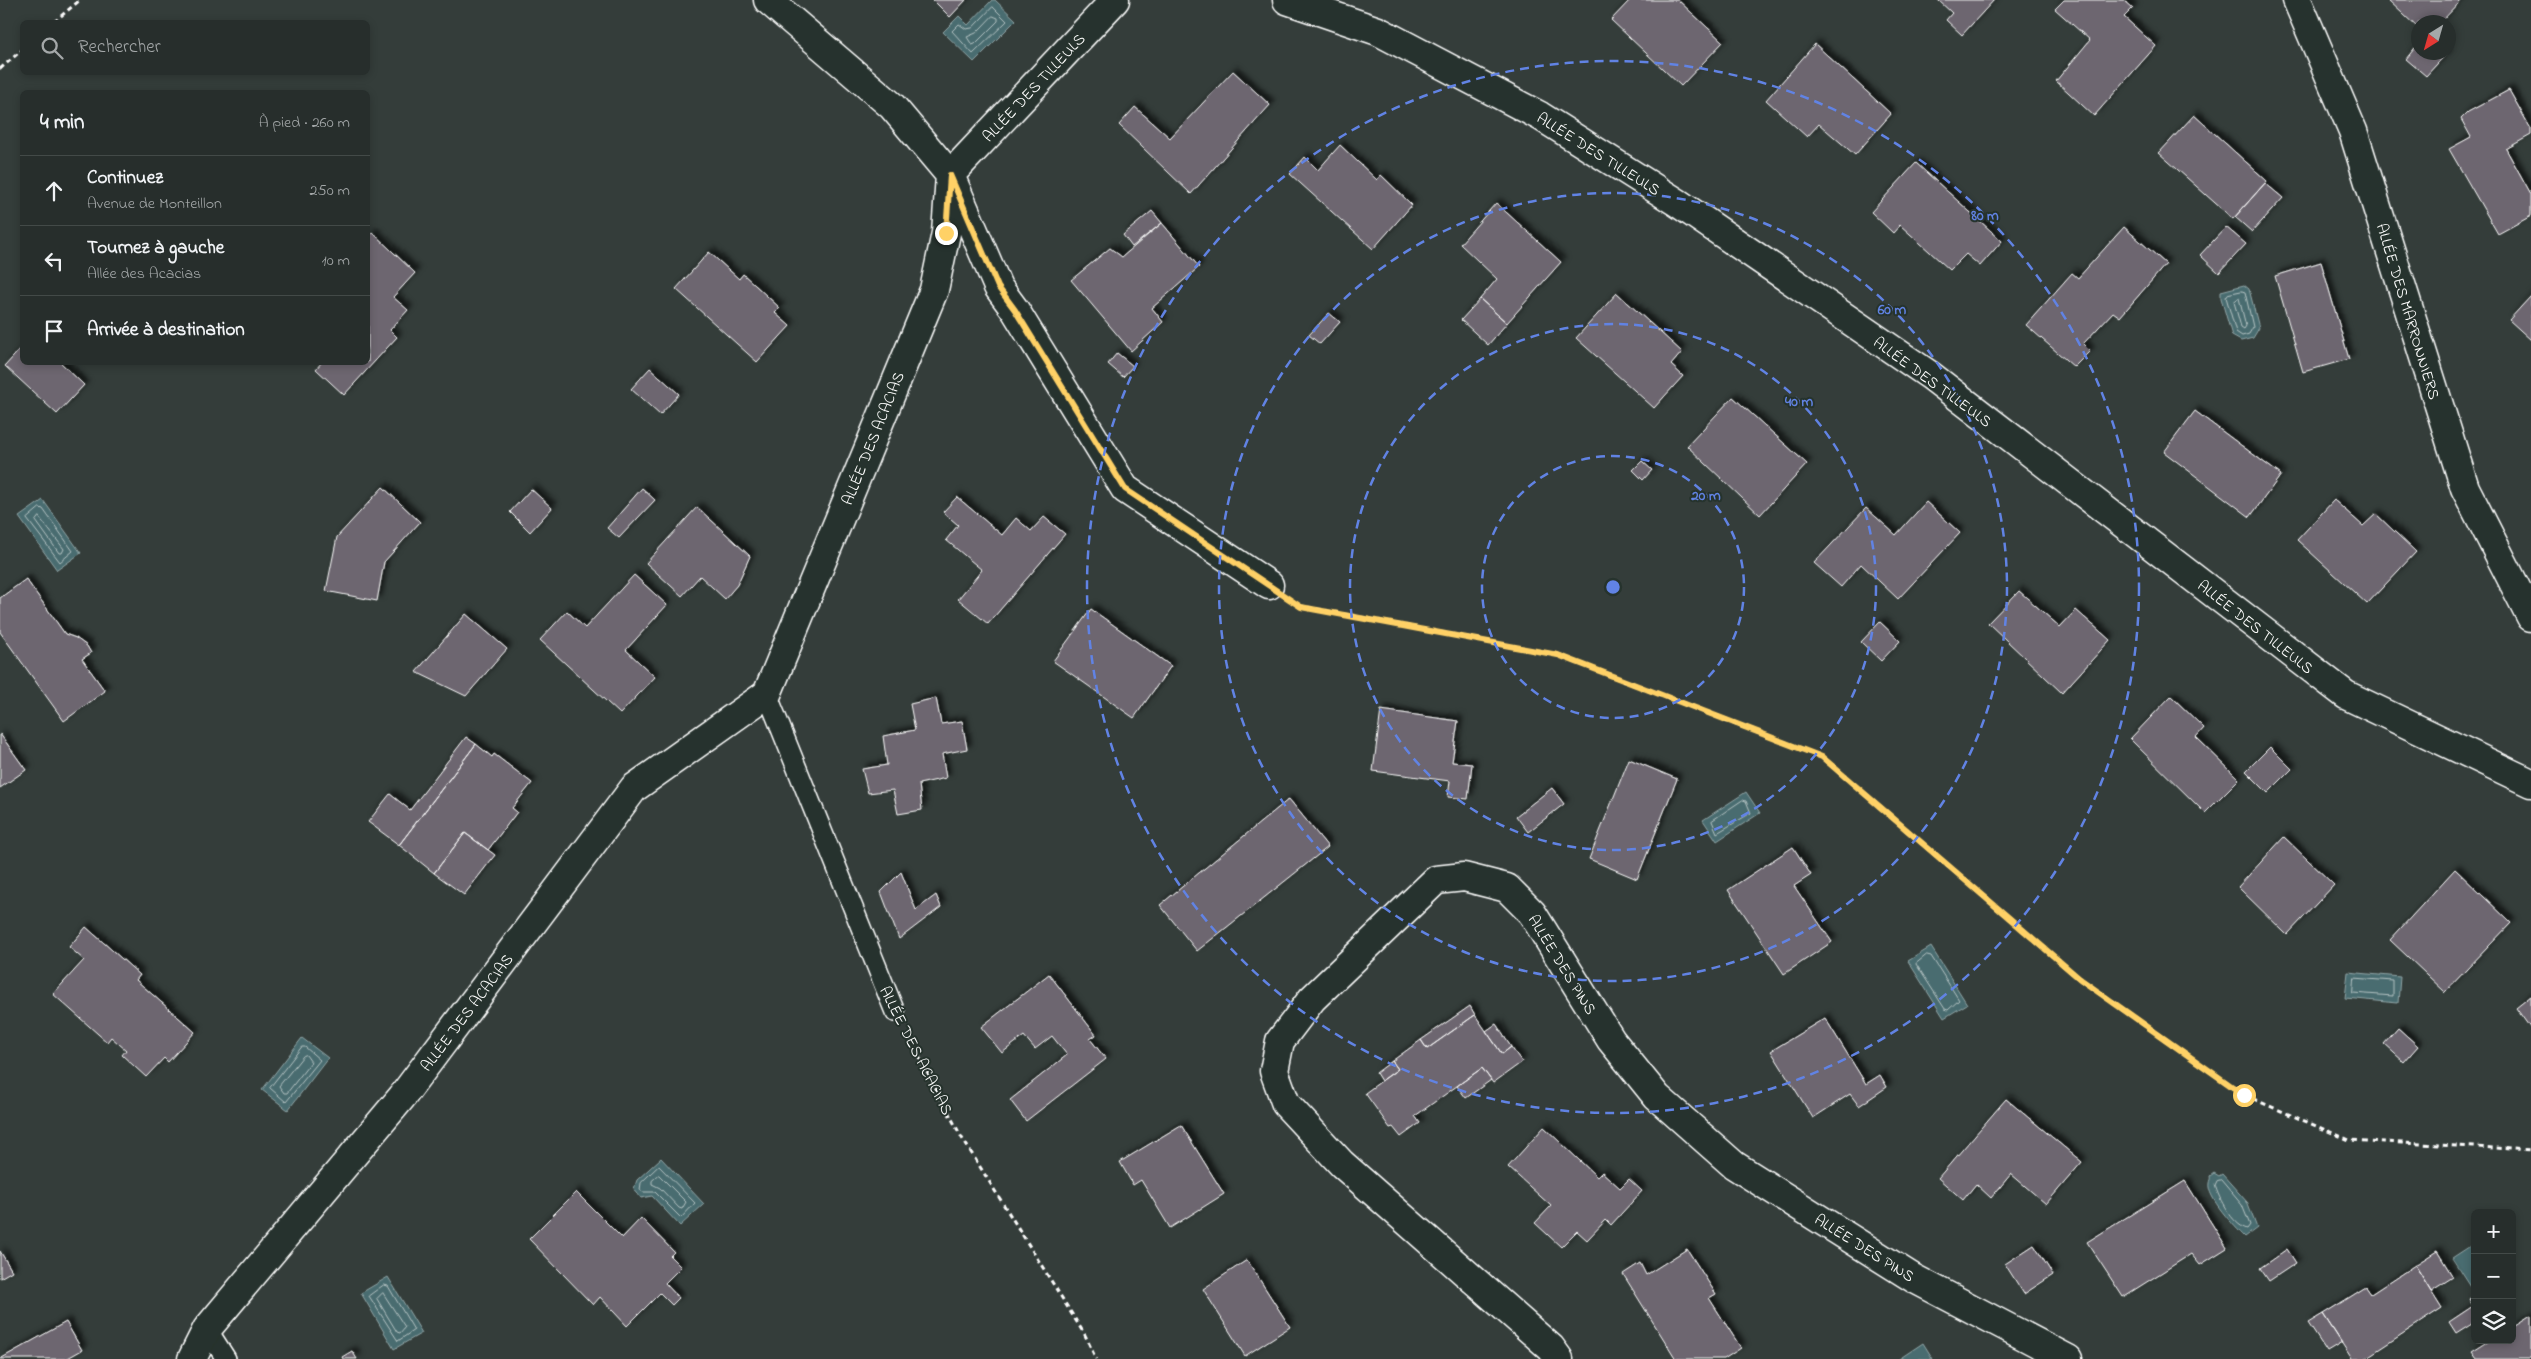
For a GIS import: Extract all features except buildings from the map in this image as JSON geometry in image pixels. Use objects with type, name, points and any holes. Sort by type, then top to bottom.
[{"type":"street","points":[[768,0],[892,106],[950,175],[998,287],[1015,310],[1125,489],[1269,585]]},
{"type":"street","name":"ALLÉE DES TILLEULS","points":[[950,175],[1115,0]]},
{"type":"street","name":"ALLÉE DES TILLEULS","points":[[1287,0],[1378,31],[1540,116],[1678,203],[1930,376],[2346,695],[2531,783]]},
{"type":"street","name":"ALLÉE DES MARRONNIERS","points":[[2298,0],[2353,131],[2465,488],[2531,617]]},
{"type":"street","name":"ALLÉE DES ACACIAS","points":[[192,1359],[207,1328],[402,1097],[634,788],[767,694],[934,290],[946,233],[950,175]]},
{"type":"street","name":"ALLÉE DES PINS","points":[[1559,1359],[1551,1348],[1342,1164],[1286,1104],[1274,1071],[1280,1041],[1312,999],[1436,880],[1464,877],[1507,888],[1532,913],[1611,1040],[1651,1090],[1734,1165],[1914,1278],[2068,1359]]},
{"type":"lane","name":"ALLÉE DES ACACIAS","points":[[767,694],[895,1012]]},
{"type":"lane","points":[[207,1328],[226,1359]]},
{"type":"path","points":[[56,20],[80,0]]},
{"type":"path","points":[[0,69],[20,52]]},
{"type":"path","points":[[1269,585],[1301,607],[1558,655],[1822,757],[2080,979],[2244,1095],[2350,1140],[2531,1150]]},
{"type":"path","name":"ALLÉE DES ACACIAS","points":[[895,1012],[962,1138],[1085,1336],[1096,1359]]},
{"type":"water","points":[[992,0],[995,0],[1016,20],[974,62],[943,32],[959,16],[968,25]]},
{"type":"water","points":[[2244,285],[2249,289],[2259,328],[2253,338],[2241,341],[2232,336],[2221,298],[2221,291]]},
{"type":"water","points":[[43,500],[81,553],[57,570],[19,517]]},
{"type":"water","points":[[1746,792],[1760,813],[1717,841],[1703,820]]},
{"type":"water","points":[[1931,947],[1967,1004],[1944,1018],[1908,961]]},
{"type":"water","points":[[2348,972],[2400,977],[2398,1003],[2345,998]]},
{"type":"water","points":[[302,1038],[328,1058],[288,1110],[262,1090]]},
{"type":"water","points":[[661,1158],[704,1204],[680,1226],[652,1196],[641,1198],[634,1189],[637,1180]]},
{"type":"water","points":[[2214,1173],[2219,1176],[2222,1174],[2247,1202],[2257,1228],[2245,1237],[2222,1212],[2212,1196],[2209,1183],[2210,1176]]},
{"type":"water","points":[[2471,1246],[2471,1285],[2470,1286],[2452,1258]]},
{"type":"water","points":[[388,1277],[422,1333],[394,1349],[361,1293]]},
{"type":"water","points":[[1923,1343],[1933,1359],[1899,1359]]},
{"type":"route","points":[[946,233],[950,175],[998,287],[1015,310],[1125,489],[1301,607],[1558,655],[1822,757],[2080,979],[2244,1095]]}]
